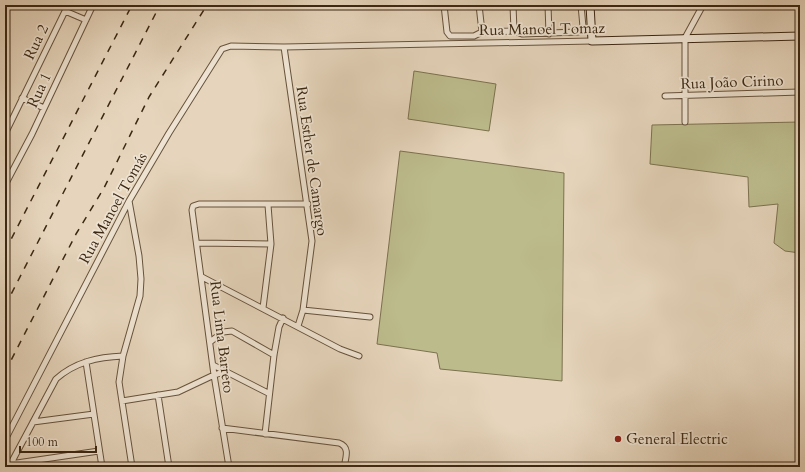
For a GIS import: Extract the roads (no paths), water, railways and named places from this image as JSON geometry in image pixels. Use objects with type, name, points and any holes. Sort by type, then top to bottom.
[{"type":"street","name":"Rua 2","points":[[5,134],[68,5]]},
{"type":"street","name":"Rua 1","points":[[5,184],[44,108],[93,5]]},
{"type":"street","points":[[444,5],[446,32],[450,36],[474,36],[482,32],[506,31],[514,31],[522,34],[549,34],[581,31],[581,5]]},
{"type":"street","points":[[479,5],[482,32]]},
{"type":"street","points":[[513,5],[514,31]]},
{"type":"street","points":[[548,5],[549,34]]},
{"type":"street","points":[[590,5],[592,41]]},
{"type":"street","points":[[685,122],[685,38],[703,5]]},
{"type":"street","points":[[65,11],[86,20]]},
{"type":"street","points":[[506,31],[506,42]]},
{"type":"street","name":"Rua Manoel Tomaz","points":[[284,47],[800,36]]},
{"type":"street","name":"Rua Manoel Tomás","points":[[5,440],[129,201],[219,52],[231,46],[284,47]]},
{"type":"street","name":"Rua Esther de Camargo","points":[[284,47],[308,204],[312,241],[303,310],[298,326]]},
{"type":"street","name":"Rua João Cirino","points":[[665,96],[800,92]]},
{"type":"street","points":[[22,98],[44,108]]},
{"type":"street","points":[[129,201],[139,256],[141,279],[140,296],[123,356],[119,382],[132,467]]},
{"type":"street","name":"Rua Lima Barreto","points":[[229,467],[214,375],[192,210],[193,206],[198,204],[268,205]]},
{"type":"street","points":[[263,308],[271,244],[268,205],[308,204]]},
{"type":"street","points":[[197,243],[271,244]]},
{"type":"street","points":[[202,277],[340,349],[359,356]]},
{"type":"street","points":[[303,310],[370,317]]},
{"type":"street","points":[[265,434],[268,393],[278,327],[283,318]]},
{"type":"street","points":[[210,342],[216,336],[232,331],[274,355]]},
{"type":"street","points":[[209,335],[216,336]]},
{"type":"street","points":[[10,465],[56,379],[66,370],[86,362],[108,356],[123,356]]},
{"type":"street","points":[[86,362],[102,467]]},
{"type":"street","points":[[213,365],[224,372],[268,393]]},
{"type":"street","points":[[122,401],[178,392],[214,375],[224,372]]},
{"type":"street","points":[[158,395],[169,467]]},
{"type":"street","points":[[33,422],[94,414]]},
{"type":"street","points":[[222,428],[339,443],[347,450],[344,467]]},
{"type":"street","points":[[10,465],[99,451]]},
{"type":"railway","points":[[5,251],[132,5]]},
{"type":"railway","points":[[5,306],[160,5]]},
{"type":"railway","points":[[5,372],[76,234],[104,188],[149,97],[207,5]]},
{"type":"place","name":"General Electric","points":[[618,439]]}]
